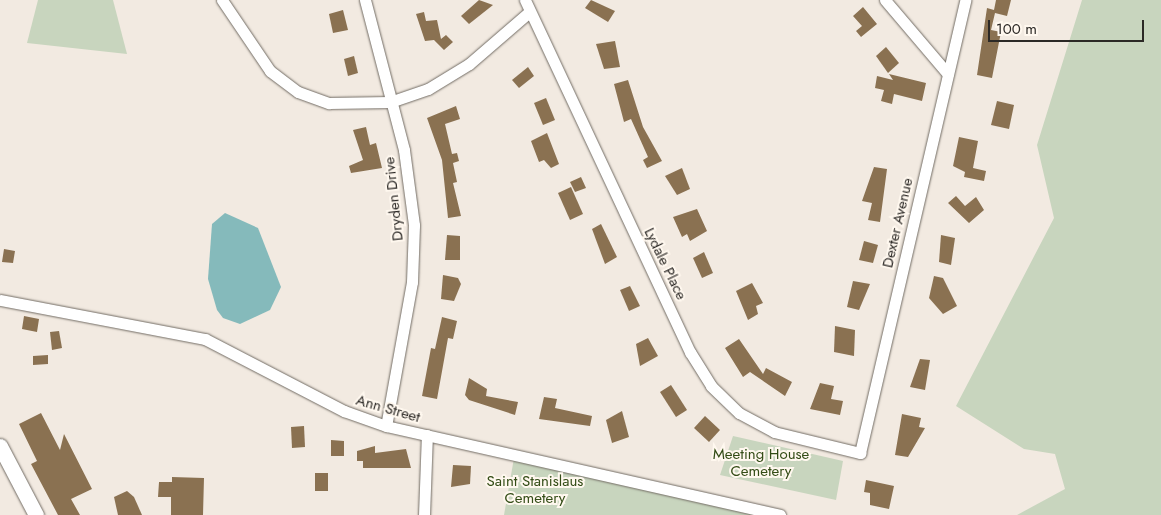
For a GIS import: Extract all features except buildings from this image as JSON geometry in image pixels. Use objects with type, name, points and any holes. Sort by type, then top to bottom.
[{"type":"main road","points":[[0,447],[36,515]]},
{"type":"street","points":[[222,0],[270,72],[298,92],[329,103],[390,102],[428,89],[469,64],[528,14]]},
{"type":"street","name":"Dryden Drive","points":[[365,0],[409,176],[414,253],[386,426]]},
{"type":"street","name":"Lydale Place","points":[[525,0],[528,14],[690,352],[711,386],[739,413],[774,432],[860,453]]},
{"type":"street","points":[[885,0],[948,74]]},
{"type":"street","name":"Dexter Avenue","points":[[860,453],[965,0]]},
{"type":"street","name":"Ann Street","points":[[0,300],[205,339],[344,412],[386,426],[780,515]]},
{"type":"street","points":[[424,515],[427,435]]},
{"type":"green space","points":[[38,0],[113,0],[127,54],[27,43]]},
{"type":"green space","points":[[1082,0],[1161,0],[1161,515],[1017,515],[1065,489],[1055,454],[1024,449],[956,406],[1054,218],[1037,145]]},
{"type":"green space","name":"Meeting House Cemetery","points":[[733,436],[843,461],[836,500],[720,475]]},
{"type":"green space","name":"Saint Stanislaus Cemetery","points":[[514,458],[756,515],[504,515]]},
{"type":"water","points":[[225,213],[258,228],[281,287],[270,310],[240,324],[223,318],[217,310],[208,279],[212,224]]}]
